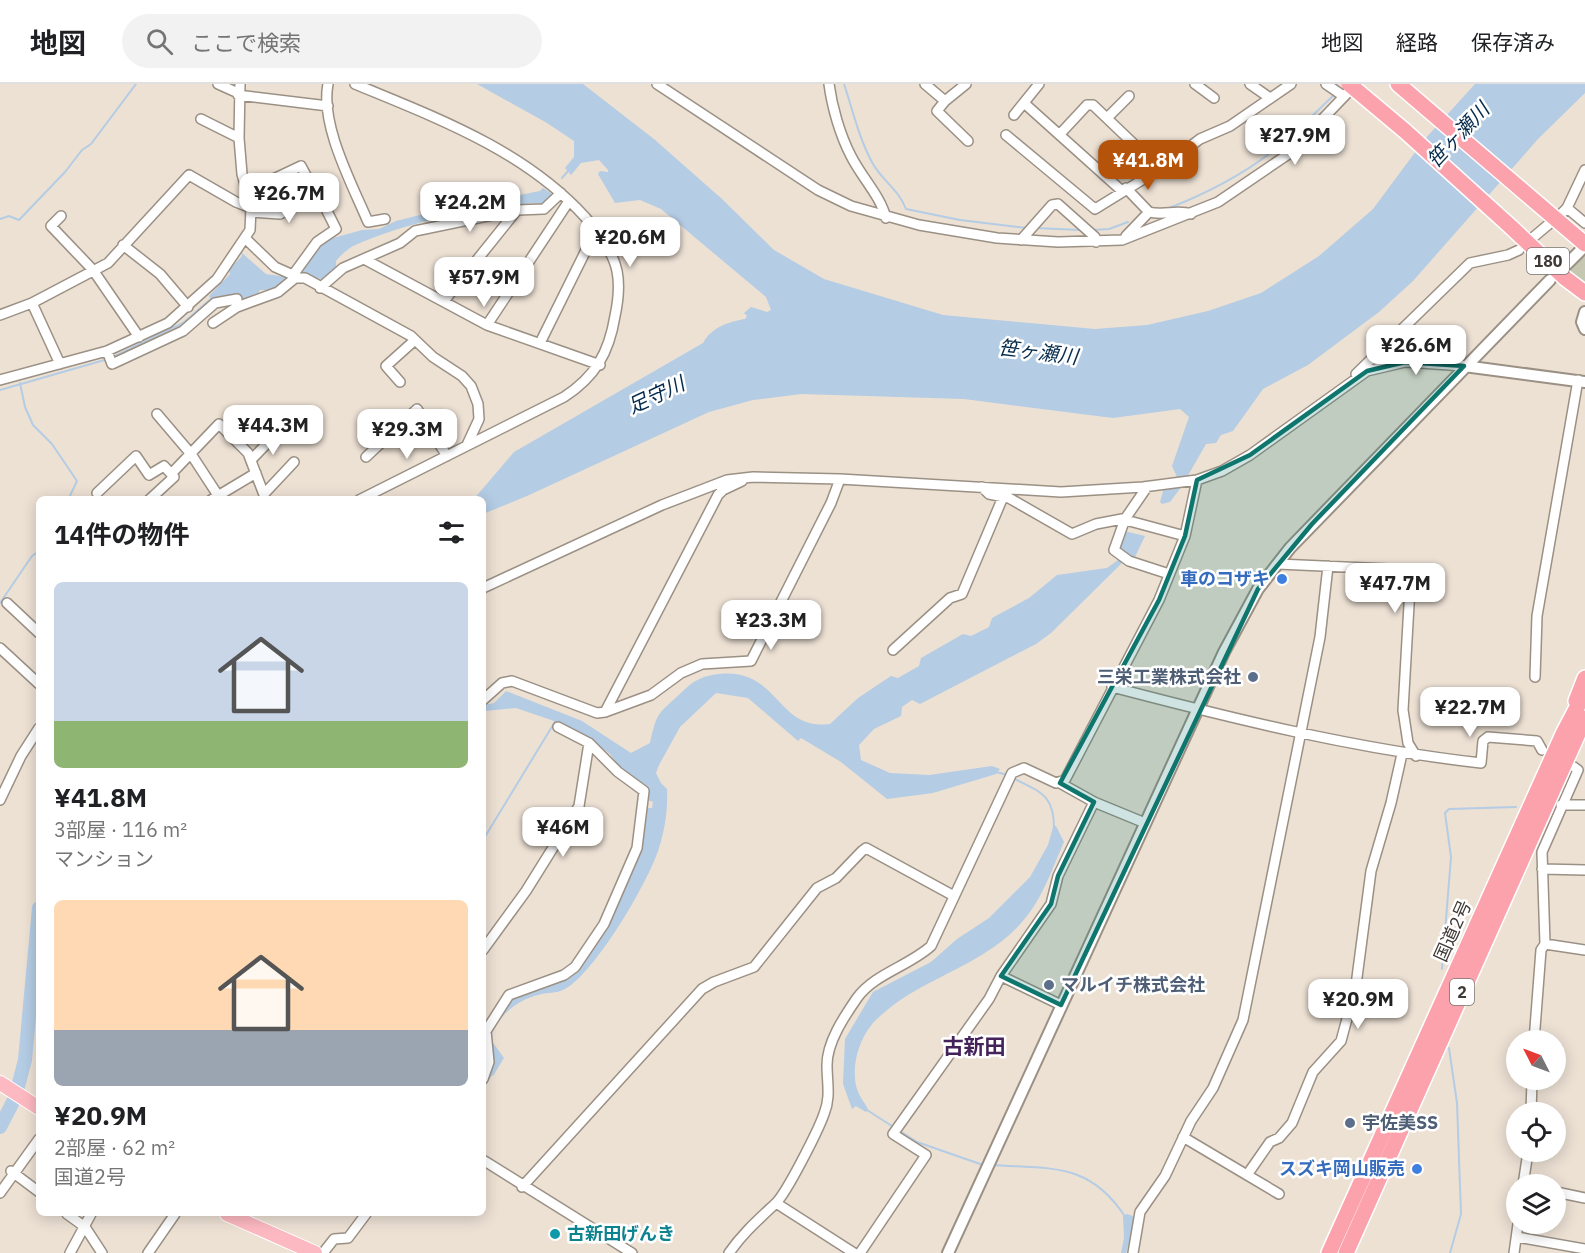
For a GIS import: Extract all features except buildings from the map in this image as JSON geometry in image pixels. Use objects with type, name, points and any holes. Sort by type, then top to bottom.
[{"type":"highway","name":"180","points":[[1398,84],[1583,247]]},
{"type":"highway","name":"180","points":[[1341,91],[1405,130],[1565,278],[1585,293]]},
{"type":"highway","name":"2","points":[[1578,726],[1585,678]]},
{"type":"highway","name":"国道2号","points":[[1346,1253],[1578,726],[1585,692]]},
{"type":"highway","name":"国道2号","points":[[1329,1253],[1578,726]]},
{"type":"main road","points":[[0,1083],[36,1106]]},
{"type":"main road","points":[[232,1216],[315,1253]]},
{"type":"street","points":[[218,84],[239,91],[328,106]]},
{"type":"street","points":[[328,84],[328,106],[334,135],[368,222],[386,219]]},
{"type":"street","points":[[355,84],[480,139],[521,161],[561,193],[596,230],[613,260],[618,287],[615,321],[600,365],[581,386],[564,397],[367,496]]},
{"type":"street","points":[[657,84],[819,190],[851,206],[886,218],[950,231],[1021,240],[1096,242],[1122,240],[1218,202],[1290,153],[1341,91],[1356,84]]},
{"type":"street","points":[[828,84],[850,155],[883,205],[886,218]]},
{"type":"street","points":[[925,84],[945,101]]},
{"type":"street","points":[[966,84],[945,101],[937,111],[968,141]]},
{"type":"street","points":[[1014,115],[1039,84]]},
{"type":"street","points":[[1195,84],[1214,98]]},
{"type":"street","points":[[1250,84],[1270,98]]},
{"type":"street","points":[[1005,135],[1095,209],[1160,169],[1200,139],[1230,126],[1291,84]]},
{"type":"street","points":[[1326,84],[1341,91]]},
{"type":"street","points":[[0,380],[60,364],[109,356],[139,337],[168,323],[217,279],[250,230],[251,210],[242,174],[239,138],[239,91]]},
{"type":"street","points":[[1107,118],[1129,96]]},
{"type":"street","points":[[1024,103],[1149,212],[1160,215],[1181,211],[1191,214]]},
{"type":"street","points":[[1060,134],[1087,105],[1093,105],[1160,169]]},
{"type":"street","points":[[201,118],[239,138]]},
{"type":"street","points":[[213,323],[237,307],[278,292],[294,276],[317,242],[336,229],[301,166],[246,192]]},
{"type":"street","points":[[1585,170],[1564,211],[1585,223]]},
{"type":"street","points":[[0,315],[32,303],[108,263],[189,175],[251,210],[280,214],[316,194]]},
{"type":"street","points":[[320,288],[343,268],[400,243],[415,231],[516,210],[544,209],[561,193]]},
{"type":"street","points":[[487,325],[569,201]]},
{"type":"street","points":[[1021,240],[1052,205],[1058,204],[1095,237],[1096,242]]},
{"type":"street","points":[[444,301],[516,210]]},
{"type":"street","points":[[1122,240],[1149,212]]},
{"type":"street","points":[[61,216],[51,226],[93,270],[139,337]]},
{"type":"street","points":[[1530,240],[1549,224]]},
{"type":"street","points":[[540,343],[596,230]]},
{"type":"street","points":[[246,239],[275,267],[294,276],[305,278],[415,340],[433,357],[462,376],[471,386],[478,404],[479,419],[467,445]]},
{"type":"street","points":[[123,245],[160,274],[188,307]]},
{"type":"street","points":[[1562,269],[1583,247]]},
{"type":"street","points":[[1349,382],[1470,263],[1508,255],[1519,250]]},
{"type":"street","points":[[364,259],[487,325],[600,365]]},
{"type":"street","points":[[948,1253],[1145,823],[1239,622],[1258,589],[1312,524],[1550,280]]},
{"type":"street","points":[[109,356],[112,364],[173,337],[183,331],[209,306],[237,299]]},
{"type":"street","points":[[32,303],[60,364]]},
{"type":"street","points":[[1585,312],[1582,322],[1585,330]]},
{"type":"street","points":[[400,382],[386,366],[415,340]]},
{"type":"street","points":[[486,587],[673,501],[719,483],[745,478],[840,479],[1061,492],[1150,486],[1197,480],[1222,471],[1250,455],[1367,371],[1405,362],[1464,366],[1582,381],[1538,606],[1535,633],[1535,677]]},
{"type":"street","points":[[366,457],[417,409],[447,456]]},
{"type":"street","points":[[157,414],[190,454],[216,496]]},
{"type":"street","points":[[171,474],[219,424],[248,453],[265,496]]},
{"type":"street","points":[[251,460],[276,434]]},
{"type":"street","points":[[97,493],[136,456],[149,475],[164,466],[174,477],[153,496]]},
{"type":"street","points":[[266,496],[294,462]]},
{"type":"street","points":[[220,496],[256,473]]},
{"type":"street","points":[[604,712],[718,495],[745,478]]},
{"type":"street","points":[[486,697],[502,683],[512,681],[597,713],[651,695],[681,673],[702,664],[751,661],[831,503],[840,479]]},
{"type":"street","points":[[1060,783],[1065,780],[1159,600],[1185,536],[1197,480]]},
{"type":"street","points":[[1150,486],[1125,519],[1114,550],[1123,557],[1168,574]]},
{"type":"street","points":[[982,487],[989,494],[1003,497],[1072,534],[1105,521],[1125,519],[1185,536]]},
{"type":"street","points":[[893,650],[945,602],[962,594],[1003,497]]},
{"type":"street","points":[[1278,564],[1411,570],[1403,710],[1408,743],[1416,756]]},
{"type":"street","points":[[1133,1253],[1140,1212],[1165,1176],[1184,1137],[1213,1088],[1243,1020],[1320,637],[1328,566]]},
{"type":"street","points":[[6,603],[36,630]]},
{"type":"street","points":[[0,648],[36,681]]},
{"type":"street","points":[[1112,687],[1198,710],[1402,754],[1481,763],[1483,741],[1488,737],[1537,741],[1542,750]]},
{"type":"street","points":[[486,1070],[489,1062],[486,1031],[498,1010],[512,993],[564,975],[575,967],[603,924],[637,848],[644,791],[618,772],[609,759],[589,743],[558,727]]},
{"type":"street","points":[[0,800],[21,756],[36,733]]},
{"type":"street","points":[[486,946],[526,891],[579,806],[589,743]]},
{"type":"street","points":[[1247,1175],[1270,1142],[1279,1138],[1292,1123],[1313,1072],[1341,1041],[1356,985],[1371,871],[1392,803],[1402,754]]},
{"type":"street","points":[[1535,1030],[1541,950],[1545,944],[1542,852],[1578,770],[1574,767]]},
{"type":"street","points":[[729,1253],[745,1230],[776,1203],[817,1132],[830,1088],[827,1064],[830,1047],[857,998],[867,987],[920,956],[931,946],[1012,772],[1024,768],[1060,783],[1094,802],[1145,823]]},
{"type":"street","points":[[860,1253],[926,1155],[894,1134],[896,1129],[989,999],[1001,976],[1051,904],[1058,876],[1094,802]]},
{"type":"street","points":[[1561,805],[1585,805]]},
{"type":"street","points":[[522,1187],[702,989],[754,967],[817,888],[836,878],[866,848],[954,896]]},
{"type":"street","points":[[1542,869],[1585,870]]},
{"type":"street","points":[[1545,944],[1585,950]]},
{"type":"street","points":[[1001,976],[1061,1005]]},
{"type":"street","points":[[1184,1137],[1279,1194]]},
{"type":"street","points":[[0,1193],[36,1143]]},
{"type":"street","points":[[486,1162],[522,1187],[632,1253]]},
{"type":"street","points":[[13,1172],[36,1190]]},
{"type":"street","points":[[1566,1194],[1585,1198]]},
{"type":"street","points":[[776,1203],[854,1253]]},
{"type":"street","points":[[70,1216],[87,1229],[102,1253]]},
{"type":"street","points":[[70,1253],[87,1229],[90,1216]]},
{"type":"street","points":[[148,1253],[174,1216]]},
{"type":"street","points":[[323,1253],[334,1239],[348,1238],[364,1216]]},
{"type":"street","points":[[1514,1253],[1517,1236],[1585,1249]]},
{"type":"highlighted area","points":[[1405,362],[1464,366],[1312,524],[1258,589],[1061,1005],[1001,976],[1051,904],[1058,876],[1094,802],[1060,783],[1159,600],[1185,536],[1197,480],[1250,455],[1367,371]]},
{"type":"green space","points":[[1585,256],[1585,283],[1576,276],[1568,275],[1575,261]]},
{"type":"water","name":"笹ヶ瀬川","points":[[477,84],[583,84],[654,139],[722,199],[774,250],[824,279],[943,315],[1095,329],[1147,325],[1208,311],[1261,293],[1319,256],[1373,209],[1425,139],[1475,84],[1585,84],[1585,93],[1538,139],[1413,281],[1379,312],[1308,365],[1263,389],[1233,431],[1221,435],[1216,443],[1206,444],[1182,486],[1170,502],[1162,504],[1160,502],[1164,488],[1177,477],[1172,466],[1189,417],[1180,409],[1113,418],[964,399],[801,394],[753,400],[709,412],[486,513],[486,496],[476,496],[514,452],[703,343],[721,326],[745,319],[747,316],[744,313],[751,307],[767,312],[771,310],[766,297],[661,209],[640,200],[615,203],[598,174],[600,171],[608,172],[599,160],[581,163],[571,175],[565,168],[574,157],[574,141],[547,123]]},
{"type":"water","points":[[543,188],[552,194],[552,198],[542,204],[532,203],[450,219],[431,220],[357,244],[336,261],[336,269],[323,280],[304,274],[274,290],[260,290],[257,295],[243,300],[236,296],[213,302],[209,296],[230,274],[229,270],[242,256],[241,252],[266,274],[286,277],[299,272],[314,250],[326,240],[362,230],[379,229],[396,221],[436,211],[540,191]]},
{"type":"water","points":[[1124,531],[1145,536],[1134,559],[1118,549]]},
{"type":"water","points":[[1118,560],[1123,562],[1051,633],[1036,644],[920,704],[912,700],[902,707],[901,716],[874,729],[859,745],[861,760],[890,773],[929,775],[992,766],[1000,769],[996,774],[933,793],[887,799],[841,762],[801,738],[798,741],[748,698],[716,693],[680,727],[659,765],[656,773],[667,789],[664,826],[653,863],[633,903],[605,946],[577,980],[562,991],[530,997],[502,1017],[491,1040],[504,1058],[493,1076],[489,1074],[494,1054],[487,1035],[513,995],[581,967],[642,844],[647,808],[652,808],[653,802],[648,800],[647,786],[622,771],[610,754],[590,739],[560,723],[516,708],[486,711],[486,705],[494,703],[506,691],[582,721],[631,753],[650,743],[660,713],[691,684],[713,675],[739,675],[754,680],[767,689],[798,718],[812,724],[830,724],[858,698],[891,676],[898,678],[919,666],[921,658],[963,634],[971,636],[989,627],[992,618],[1029,598],[1057,575],[1107,568]]},
{"type":"water","points":[[1056,826],[1064,842],[1041,894],[1022,922],[989,950],[894,1004],[866,1033],[858,1051],[855,1080],[859,1094],[868,1109],[866,1112],[856,1106],[852,1109],[843,1084],[845,1039],[873,992],[931,962],[957,939],[989,918],[1030,877],[1048,845],[1053,827]]},
{"type":"water","points":[[1127,1214],[1136,1217],[1126,1253],[1121,1253],[1124,1238],[1123,1216]]},
{"type":"waterway","points":[[0,219],[9,216],[19,220],[65,172],[82,150],[91,144],[136,84]]},
{"type":"waterway","points":[[844,84],[868,154],[906,209],[960,220],[1027,228]]},
{"type":"waterway","points":[[1169,208],[1218,186],[1265,157],[1298,130],[1336,93]]},
{"type":"waterway","points":[[562,178],[568,171]]},
{"type":"waterway","points":[[1092,230],[1109,229],[1128,222]]},
{"type":"waterway","points":[[1035,228],[1081,230]]},
{"type":"waterway","points":[[113,357],[183,323],[213,297]]},
{"type":"waterway","points":[[0,390],[108,359]]},
{"type":"waterway","points":[[20,383],[25,407],[33,425],[52,444],[77,481],[70,496]]},
{"type":"waterway","points":[[0,603],[36,553]]},
{"type":"waterway","points":[[486,835],[556,720]]},
{"type":"waterway","points":[[996,772],[1008,775]]},
{"type":"waterway","points":[[1013,778],[1044,796],[1051,808],[1054,828]]},
{"type":"waterway","points":[[1442,969],[1451,857],[1445,813],[1449,809],[1516,807]]},
{"type":"waterway","name":"足守川","points":[[0,1127],[15,1098],[25,1060],[36,941]]},
{"type":"waterway","points":[[1449,1048],[1457,1103],[1461,1214],[1450,1253]]},
{"type":"waterway","points":[[486,1083],[493,1072]]},
{"type":"waterway","points":[[867,1110],[895,1128]]},
{"type":"waterway","points":[[900,1131],[917,1142],[983,1165]]},
{"type":"waterway","points":[[992,1165],[1051,1169],[1084,1178],[1112,1200],[1126,1218]]},
{"type":"place","name":"車のコザキ","points":[[1282,579]]},
{"type":"place","name":"三栄工業株式会社","points":[[1253,677]]},
{"type":"place","name":"マルイチ株式会社","points":[[1049,985]]},
{"type":"place","name":"宇佐美SS","points":[[1350,1123]]},
{"type":"place","name":"スズキ岡山販売","points":[[1417,1169]]},
{"type":"place","name":"古新田げんき","points":[[555,1234]]},
{"type":"district","name":"古新田","points":[[974,1047]]}]
